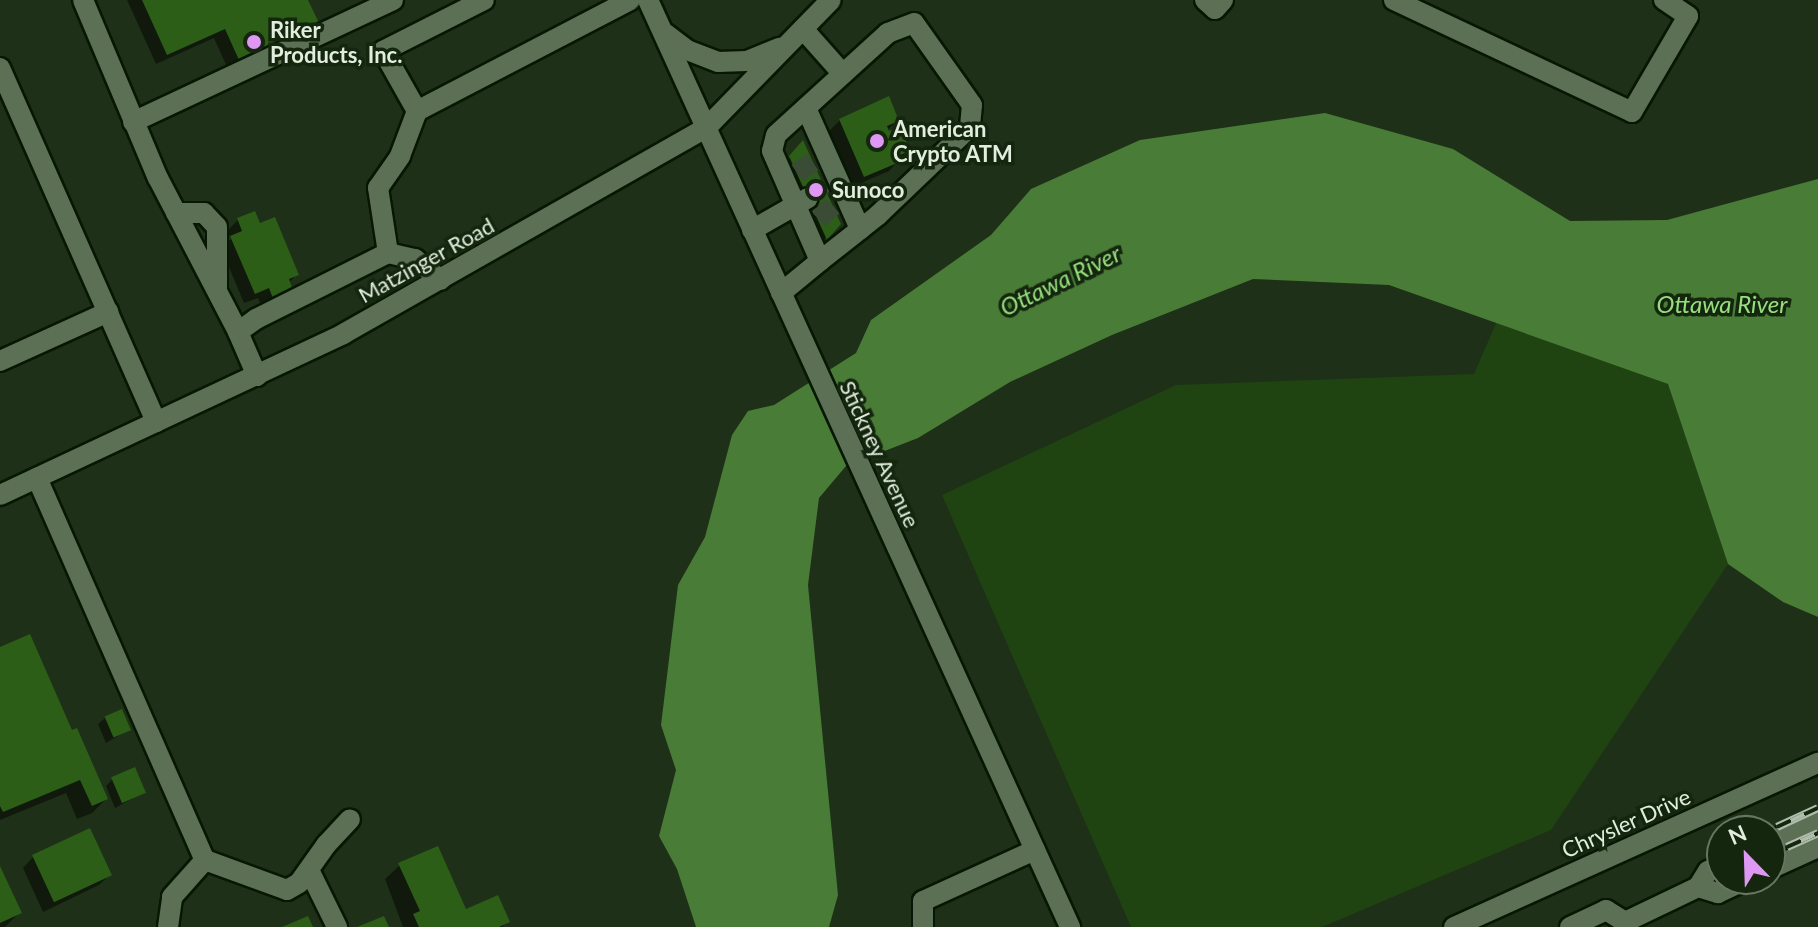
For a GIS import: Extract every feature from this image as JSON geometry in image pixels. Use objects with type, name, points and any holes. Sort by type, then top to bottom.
[{"type":"street","points":[[83,0],[133,122],[257,376]]},
{"type":"street","points":[[133,122],[393,0]]},
{"type":"street","points":[[417,111],[383,51],[484,0]]},
{"type":"street","points":[[388,253],[378,188],[400,156],[417,111],[630,0]]},
{"type":"street","name":"Stickney Avenue","points":[[648,0],[1070,927]]},
{"type":"street","name":"Matzinger Road","points":[[0,495],[257,376],[441,280],[707,127],[831,0]]},
{"type":"street","points":[[1205,0],[1215,9],[1223,0]]},
{"type":"street","points":[[1394,0],[1632,112],[1688,16],[1664,0]]},
{"type":"street","points":[[781,293],[860,229],[970,127],[972,105],[914,23],[888,33],[776,135],[772,151],[805,167],[826,212],[860,229]]},
{"type":"street","points":[[662,29],[687,50],[727,62],[747,61],[772,53],[800,32],[843,74]]},
{"type":"street","points":[[0,68],[156,422]]},
{"type":"street","points":[[806,108],[805,167],[826,212],[820,261]]},
{"type":"street","points":[[752,230],[816,190]]},
{"type":"street","points":[[176,213],[204,213],[217,227],[217,291]]},
{"type":"street","points":[[238,332],[256,319],[388,253],[415,259],[441,280]]},
{"type":"street","points":[[0,361],[108,312]]},
{"type":"street","points":[[37,478],[132,688],[205,860],[287,890],[299,883],[350,819]]},
{"type":"street","name":"Chrysler Drive","points":[[1454,927],[1818,763]]},
{"type":"street","points":[[1786,835],[1818,820]]},
{"type":"street","points":[[1786,862],[1818,847]]},
{"type":"street","points":[[923,927],[923,901],[1035,850]]},
{"type":"street","points":[[168,927],[172,897],[205,860]]},
{"type":"street","points":[[309,870],[337,927]]},
{"type":"street","points":[[1570,927],[1606,910],[1624,924],[1698,887],[1706,874]]},
{"type":"street","points":[[1698,887],[1706,889]]},
{"type":"shaded area","points":[[1497,321],[1668,384],[1728,564],[1551,830],[1322,927],[1131,927],[942,495],[1176,385],[1474,374]]},
{"type":"water","name":"Ottawa River","points":[[1325,113],[1453,149],[1570,221],[1667,220],[1818,179],[1818,617],[1783,602],[1728,564],[1668,384],[1389,285],[1253,279],[1112,335],[1010,382],[918,438],[846,466],[819,498],[808,585],[838,895],[829,927],[696,927],[677,869],[659,836],[676,770],[661,725],[678,585],[705,537],[732,435],[748,411],[774,405],[856,353],[871,320],[991,235],[1031,189],[1140,140]]},
{"type":"building","name":"Riker Products, Inc.","points":[[142,0],[308,0],[319,23],[239,60],[225,29],[167,55]]},
{"type":"building","name":"American Crypto ATM","points":[[889,96],[899,121],[887,126],[889,131],[900,126],[910,151],[900,155],[902,161],[864,177],[839,119]]},
{"type":"building","name":"Sunoco","points":[[803,140],[841,224],[827,240],[789,156]]},
{"type":"building","points":[[255,211],[260,223],[275,217],[299,275],[289,279],[294,293],[274,301],[269,288],[255,294],[230,236],[242,231],[237,218]]},
{"type":"building","points":[[30,634],[72,730],[77,728],[108,799],[92,806],[80,780],[3,812],[0,806],[0,647]]},
{"type":"building","points":[[122,709],[131,730],[113,738],[105,716]]},
{"type":"building","points":[[135,767],[146,793],[122,803],[111,777]]},
{"type":"building","points":[[90,828],[112,875],[54,902],[32,855]]},
{"type":"building","points":[[438,846],[466,909],[498,895],[510,922],[499,927],[419,927],[413,914],[420,911],[398,863]]},
{"type":"building","points":[[0,866],[22,913],[0,923]]},
{"type":"building","points":[[308,916],[313,927],[282,927]]},
{"type":"building","points":[[384,916],[389,927],[357,927]]},
{"type":"tunnel","points":[[797,173],[813,162]]},
{"type":"tunnel","points":[[808,198],[823,183]]},
{"type":"tunnel","points":[[818,219],[833,206]]},
{"type":"railway","points":[[1786,823],[1818,808]]},
{"type":"railway","points":[[1787,847],[1818,833]]},
{"type":"place","name":"Riker Products, Inc.","points":[[254,42]]},
{"type":"place","name":"American Crypto ATM","points":[[877,141]]},
{"type":"place","name":"Sunoco","points":[[816,190]]}]
